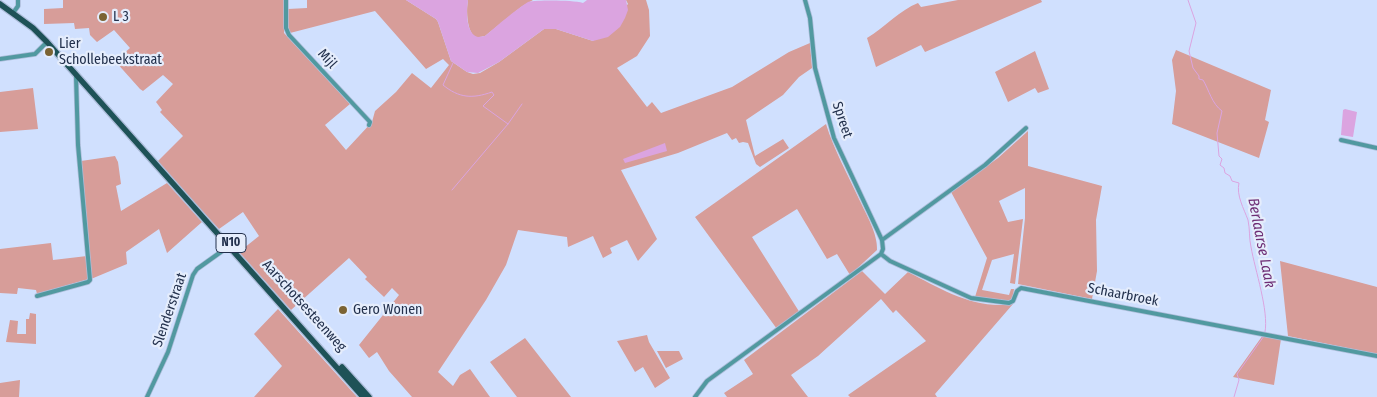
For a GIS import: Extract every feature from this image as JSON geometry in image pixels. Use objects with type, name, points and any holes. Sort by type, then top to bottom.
[{"type":"main road","name":"Aarschotsesteenweg","points":[[0,4],[33,28],[48,42],[76,76],[119,122],[125,125],[363,397]]},
{"type":"main road","name":"Aarschotsesteenweg","points":[[230,245],[369,397]]},
{"type":"street","points":[[13,13],[18,6],[18,0]]},
{"type":"street","name":"Mijl","points":[[286,0],[286,28],[289,35],[370,122],[369,125]]},
{"type":"street","name":"Spreet","points":[[805,0],[810,18],[815,68],[834,138],[882,240],[882,254]]},
{"type":"street","points":[[0,59],[35,54],[48,42]]},
{"type":"street","points":[[38,296],[90,280],[78,146],[76,76]]},
{"type":"street","points":[[882,240],[985,165],[1026,128]]},
{"type":"street","points":[[1341,140],[1377,148]]},
{"type":"street","name":"Slenderstraat","points":[[147,397],[168,352],[193,275],[197,269],[230,245]]},
{"type":"street","points":[[695,397],[707,381],[882,254]]},
{"type":"street","name":"Schaarbroek","points":[[882,254],[890,261],[976,300],[1013,301],[1021,288],[1377,356]]},
{"type":"shaded area","points":[[63,0],[284,0],[284,33],[350,104],[325,125],[346,150],[372,122],[375,111],[396,92],[412,73],[431,88],[449,65],[443,59],[426,69],[375,11],[290,33],[288,29],[288,9],[307,8],[307,0],[406,0],[436,19],[451,61],[473,74],[480,73],[499,62],[544,29],[556,29],[593,41],[628,4],[626,0],[646,0],[649,10],[650,36],[637,56],[617,68],[647,107],[652,102],[661,113],[732,87],[789,52],[810,43],[812,68],[799,77],[783,95],[746,120],[755,156],[783,139],[789,148],[760,167],[756,164],[748,143],[739,143],[736,138],[732,140],[727,133],[678,153],[621,170],[657,239],[638,261],[627,240],[610,248],[612,253],[603,258],[593,236],[568,247],[567,237],[518,230],[506,265],[486,300],[438,372],[453,386],[460,375],[470,369],[490,397],[412,397],[389,371],[377,352],[369,358],[359,345],[399,295],[392,288],[384,297],[365,279],[367,277],[349,258],[291,310],[239,252],[259,236],[243,212],[219,229],[157,162],[183,136],[160,112],[162,110],[156,102],[173,84],[163,75],[143,91],[140,89],[115,61],[130,48],[114,30],[97,42],[90,35],[89,28],[75,29],[74,23],[44,24],[44,9],[63,8]]},
{"type":"shaded area","points":[[406,0],[467,0],[469,27],[471,32],[478,37],[485,36],[528,2],[571,1],[583,3],[587,0],[626,0],[628,10],[620,27],[608,37],[593,41],[556,29],[544,29],[499,62],[478,73],[467,72],[451,61],[436,19]]},
{"type":"shaded area","points":[[467,0],[533,0],[521,7],[485,36],[476,37],[469,26]]},
{"type":"shaded area","points":[[958,0],[1041,0],[1042,2],[925,52],[921,45],[876,67],[867,38],[905,10],[918,3],[921,7]]},
{"type":"shaded area","points":[[1176,50],[1271,90],[1265,120],[1269,122],[1259,158],[1172,124],[1176,91],[1172,60]]},
{"type":"shaded area","points":[[1035,51],[1049,89],[1038,93],[1035,88],[1008,102],[995,72]]},
{"type":"shaded area","points":[[33,88],[38,129],[0,132],[0,92]]},
{"type":"shaded area","points":[[1343,110],[1357,112],[1353,137],[1341,135]]},
{"type":"shaded area","points":[[826,124],[837,153],[871,224],[876,237],[877,250],[850,275],[837,254],[827,259],[797,209],[752,237],[800,313],[777,329],[695,217]]},
{"type":"shaded area","points":[[1028,131],[1028,166],[1102,186],[1096,220],[1097,271],[1092,299],[1018,284],[1025,218],[1025,188],[999,201],[1008,222],[1023,219],[1015,284],[1010,283],[1014,254],[992,260],[982,290],[1009,295],[1011,289],[1014,289],[1013,296],[1010,301],[975,297],[987,258],[951,192],[998,158]]},
{"type":"shaded area","points":[[665,143],[667,151],[625,163],[623,159]]},
{"type":"shaded area","points":[[115,156],[118,162],[121,184],[116,186],[121,211],[167,183],[202,222],[167,253],[159,229],[126,252],[127,264],[91,279],[81,161]]},
{"type":"shaded area","points":[[51,243],[53,260],[87,256],[89,279],[37,294],[36,290],[18,288],[17,294],[0,293],[0,249]]},
{"type":"shaded area","points":[[1280,261],[1377,287],[1377,354],[1288,336]]},
{"type":"shaded area","points":[[862,271],[885,294],[908,272],[959,297],[972,301],[985,304],[1013,304],[935,394],[937,397],[850,397],[848,395],[926,341],[896,310],[893,313],[881,299],[818,356],[791,375],[808,397],[727,397],[724,393],[753,374],[744,360]]},
{"type":"shaded area","points":[[278,309],[357,397],[254,397],[282,366],[254,334]]},
{"type":"shaded area","points":[[30,313],[36,314],[36,344],[6,342],[10,320],[18,321],[17,334],[26,334],[26,319],[29,319]]},
{"type":"shaded area","points":[[647,335],[649,342],[670,378],[655,388],[643,367],[635,372],[617,341]]},
{"type":"shaded area","points":[[1263,335],[1281,339],[1274,385],[1233,377]]},
{"type":"shaded area","points":[[525,338],[571,397],[517,397],[490,362]]},
{"type":"shaded area","points":[[657,351],[679,351],[683,359],[666,368]]},
{"type":"shaded area","points":[[20,380],[19,397],[0,397],[0,383]]},
{"type":"waterway","name":"Berlaarse Laak","points":[[1188,0],[1196,23],[1189,51],[1193,68],[1199,79],[1203,80],[1213,101],[1222,111],[1217,133],[1219,156],[1222,159],[1220,165],[1232,181],[1239,183],[1239,197],[1248,220],[1250,244],[1265,313],[1265,332]]},
{"type":"waterway","points":[[453,63],[443,85],[455,93],[466,96],[478,96],[492,92],[494,95],[483,106],[508,124]]},
{"type":"waterway","points":[[452,190],[508,124],[522,104]]},
{"type":"waterway","name":"Berlaarse Laak","points":[[1234,397],[1239,380],[1237,374],[1264,336]]},
{"type":"place","name":"L 3","points":[[103,17]]},
{"type":"place","name":"Lier Schollebeekstraat","points":[[49,52]]},
{"type":"place","name":"Gero Wonen","points":[[343,310]]}]
